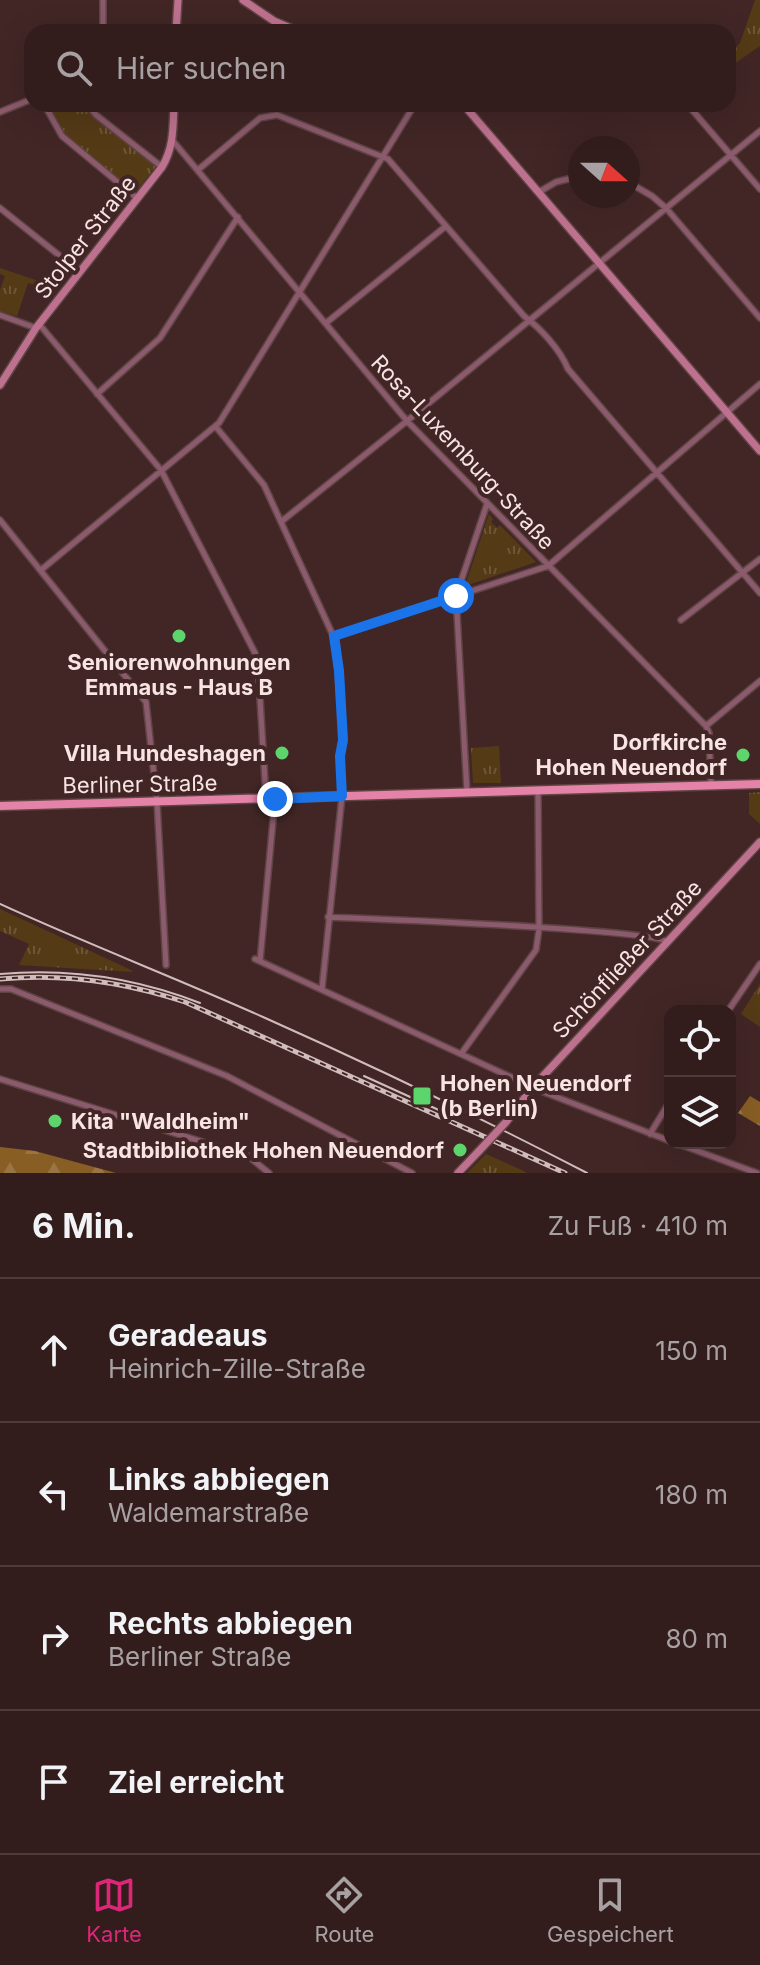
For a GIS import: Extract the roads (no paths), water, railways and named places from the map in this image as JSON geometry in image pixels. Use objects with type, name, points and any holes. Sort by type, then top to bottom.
[{"type":"main road","points":[[176,24],[178,0]]},
{"type":"main road","points":[[243,0],[281,24]]},
{"type":"main road","name":"Stolper Straße","points":[[0,385],[37,326],[162,167],[173,141],[174,112]]},
{"type":"main road","points":[[470,112],[760,451]]},
{"type":"main road","name":"Berliner Straße","points":[[0,806],[760,784]]},
{"type":"main road","name":"Schönfließer Straße","points":[[458,1173],[506,1122],[533,1087],[760,842]]},
{"type":"street","points":[[103,0],[103,24]]},
{"type":"street","points":[[0,112],[24,102]]},
{"type":"street","points":[[48,112],[62,136],[138,199]]},
{"type":"street","points":[[94,112],[162,167]]},
{"type":"street","points":[[41,570],[216,427],[410,112]]},
{"type":"street","points":[[694,112],[760,189]]},
{"type":"street","points":[[199,169],[260,118],[268,115],[277,115],[384,155],[529,320],[760,593]]},
{"type":"street","points":[[282,521],[760,131]]},
{"type":"street","name":"Rosa-Luxemburg-Straße","points":[[173,141],[407,421],[706,726]]},
{"type":"street","points":[[539,192],[568,179]]},
{"type":"street","points":[[640,189],[666,208],[760,318]]},
{"type":"street","points":[[0,208],[80,272]]},
{"type":"street","points":[[97,394],[160,338],[238,217]]},
{"type":"street","points":[[326,323],[446,226]]},
{"type":"street","points":[[0,315],[37,326],[161,470],[257,659],[270,799],[257,960],[533,1087],[664,1139]]},
{"type":"street","points":[[334,636],[548,566],[760,384]]},
{"type":"street","points":[[216,427],[261,480],[334,636],[343,740],[340,756],[342,796],[322,989]]},
{"type":"street","points":[[467,793],[456,596],[487,504]]},
{"type":"street","points":[[0,520],[143,695],[157,802],[166,965]]},
{"type":"street","points":[[681,620],[760,559]]},
{"type":"street","points":[[711,784],[706,726],[760,681]]},
{"type":"street","points":[[461,1054],[536,950],[539,929],[538,790]]},
{"type":"street","points":[[328,917],[660,937],[668,942]]},
{"type":"street","points":[[732,1005],[760,964]]},
{"type":"street","points":[[0,989],[11,989],[227,1076],[412,1173]]},
{"type":"street","points":[[0,1079],[248,1156],[269,1173]]},
{"type":"street","points":[[650,1134],[664,1111]]},
{"type":"street","points":[[692,1149],[757,1173]]},
{"type":"tram line","points":[[0,904],[304,1036],[587,1173]]},
{"type":"tram line","points":[[0,974],[51,972],[102,977],[151,987],[200,1003]]},
{"type":"tram line","points":[[364,1076],[441,1111]]},
{"type":"railway","points":[[0,979],[70,978],[140,989],[185,1002],[565,1173]]},
{"type":"place","name":"Seniorenwohnungen Emmaus - Haus B","points":[[179,636]]},
{"type":"place","name":"Villa Hundeshagen","points":[[282,753]]},
{"type":"place","name":"Dorfkirche Hohen Neuendorf","points":[[743,755]]},
{"type":"place","name":"Hohen Neuendorf (b Berlin)","points":[[422,1096]]},
{"type":"place","name":"Kita \"Waldheim\"","points":[[55,1121]]},
{"type":"place","name":"Stadtbibliothek Hohen Neuendorf","points":[[460,1150]]}]
